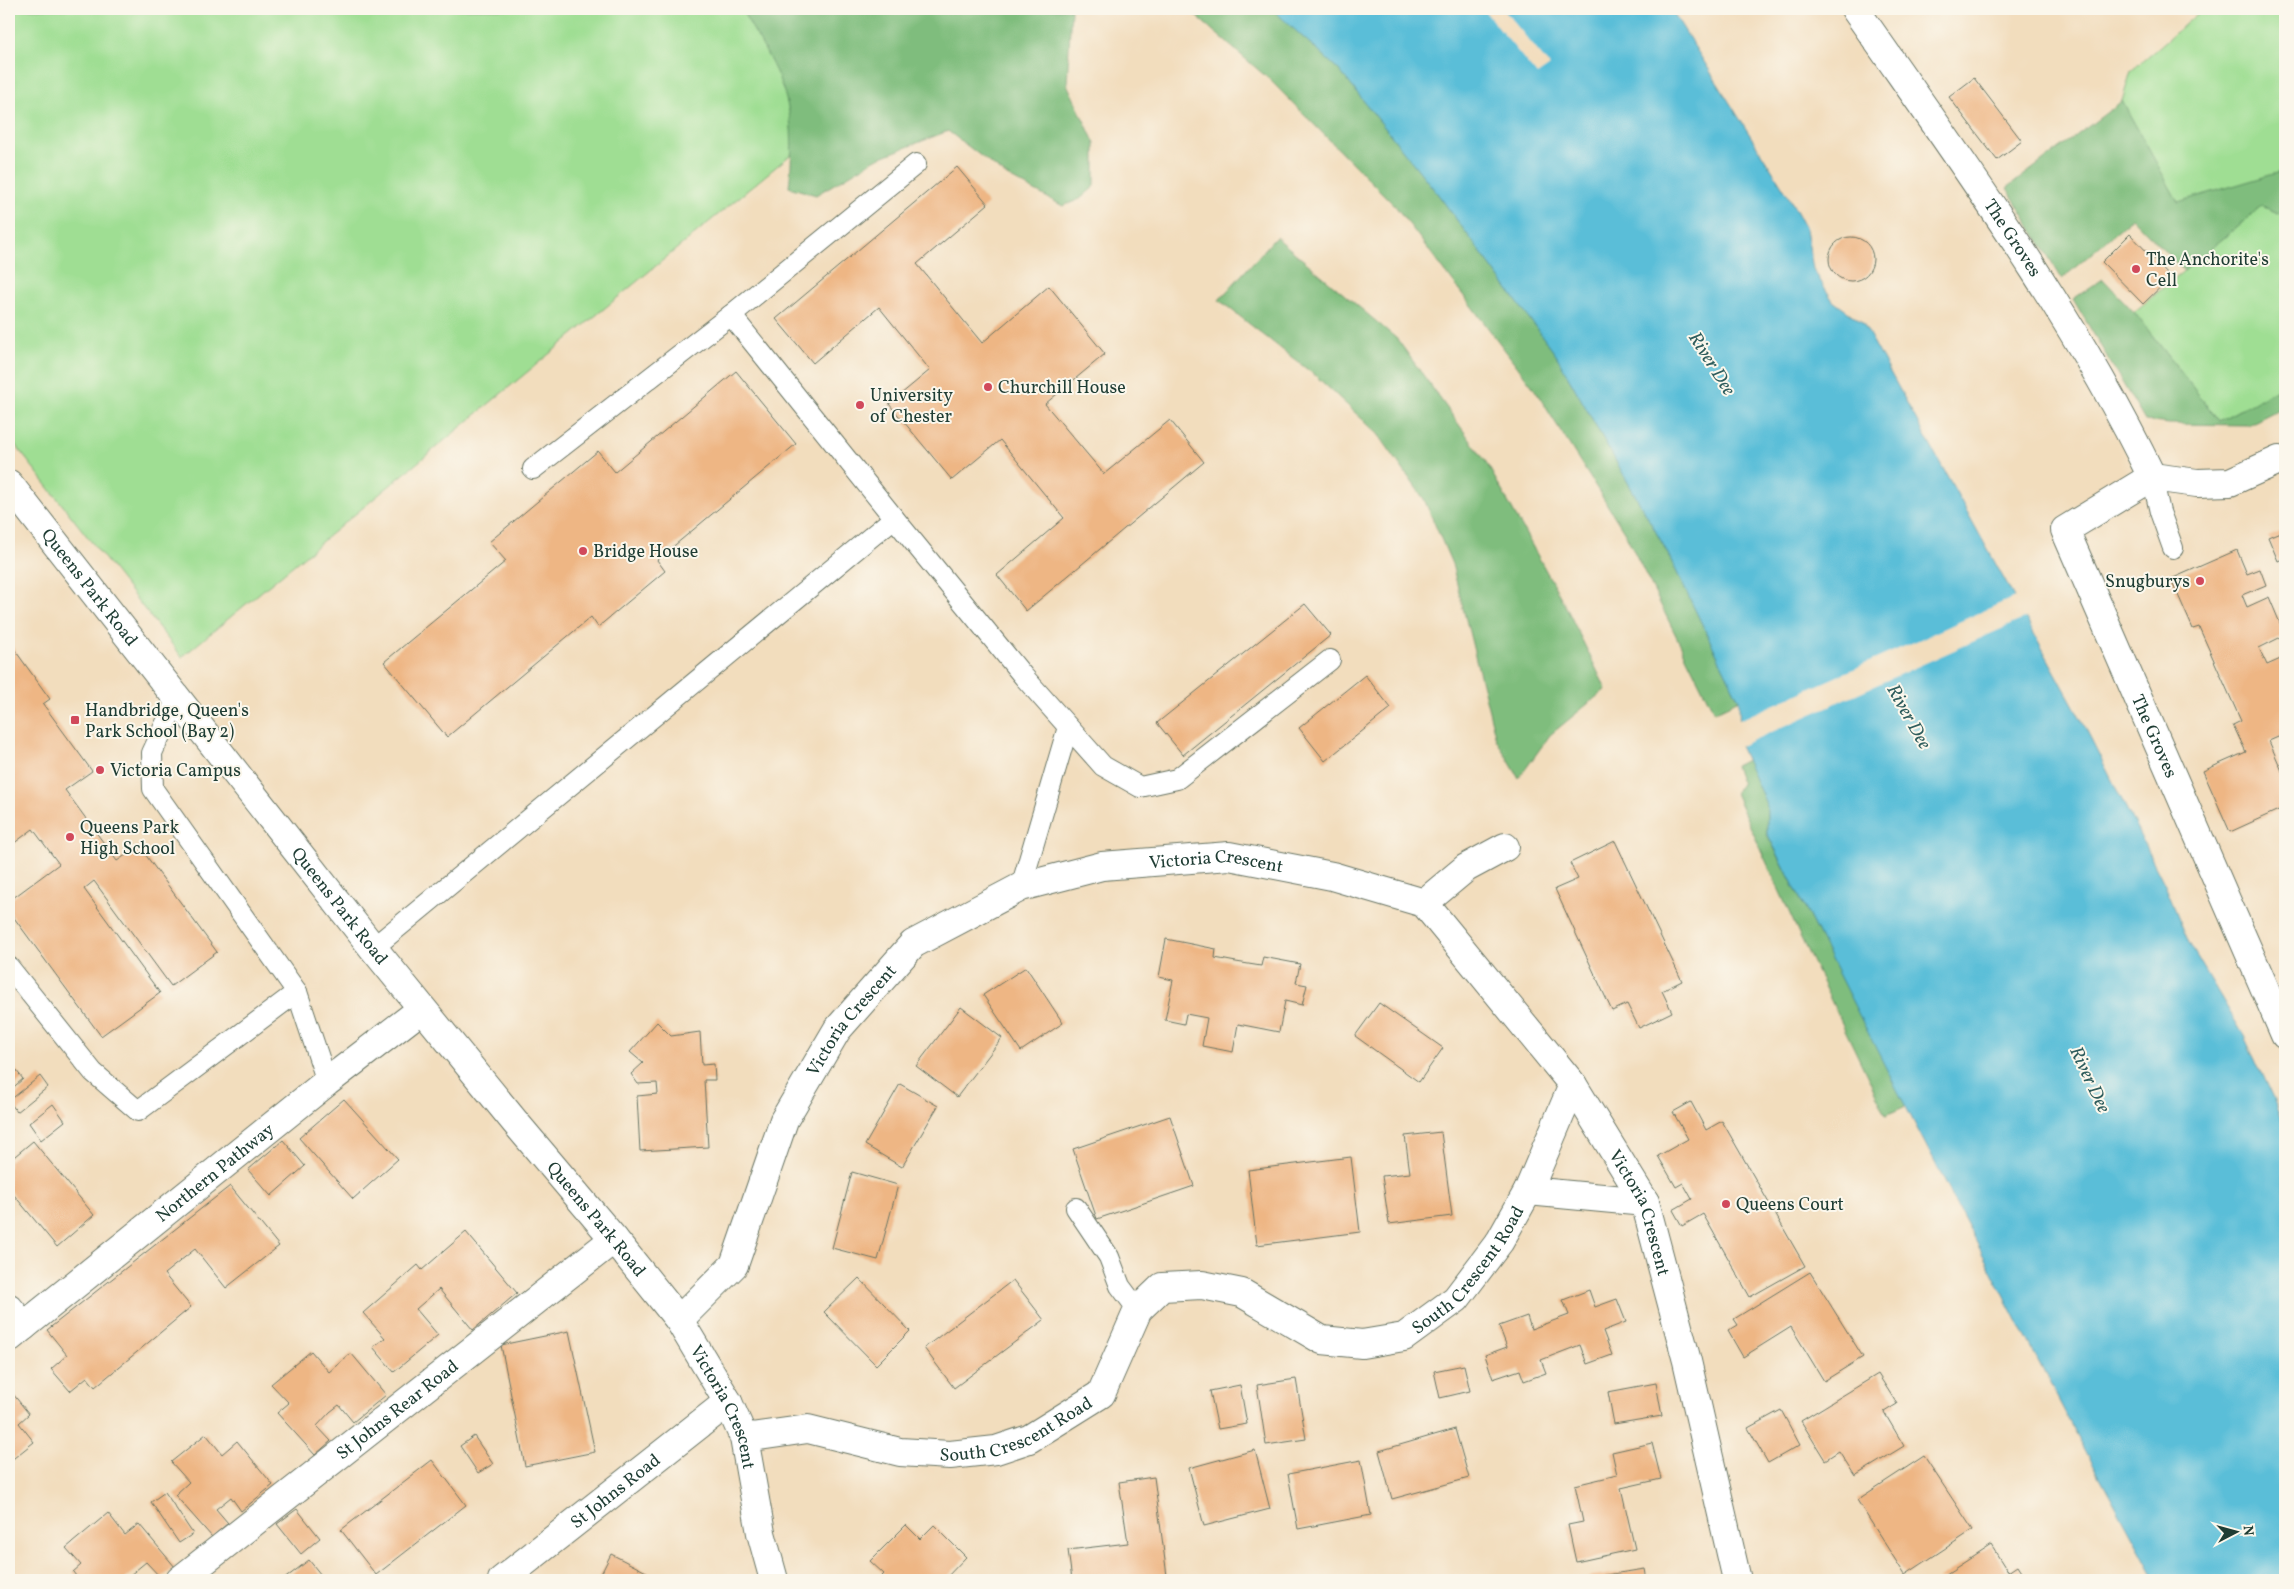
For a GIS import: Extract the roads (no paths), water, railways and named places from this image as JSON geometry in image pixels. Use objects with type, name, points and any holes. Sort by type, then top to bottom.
[{"type":"street","name":"The Groves","points":[[1855,9],[1985,196],[2098,375],[2128,426],[2152,477],[2065,530],[2285,1035]]},
{"type":"street","points":[[2152,477],[2197,483],[2230,482],[2279,460],[2285,462]]},
{"type":"street","name":"Queens Park Road","points":[[9,484],[373,948],[679,1320]]},
{"type":"street","points":[[1424,903],[1466,868],[1505,847]]},
{"type":"street","name":"Victoria Crescent","points":[[774,1580],[761,1533],[744,1438],[728,1402],[679,1320],[734,1265],[784,1120],[837,1030],[913,944],[1021,887],[1102,866],[1229,856],[1332,876],[1424,903],[1573,1086],[1645,1202],[1687,1361],[1737,1580]]},
{"type":"street","name":"Northern Pathway","points":[[14,1324],[422,1008]]},
{"type":"street","name":"South Crescent Road","points":[[744,1438],[808,1429],[900,1452],[950,1454],[996,1450],[1029,1439],[1101,1394],[1138,1310],[1162,1287],[1202,1285],[1242,1293],[1322,1340],[1362,1344],[1404,1337],[1456,1299],[1500,1241],[1528,1191],[1573,1086]]},
{"type":"street","name":"South Crescent Road","points":[[1528,1191],[1645,1202]]},
{"type":"street","name":"St Johns Rear Road","points":[[180,1580],[614,1239]]},
{"type":"street","name":"St Johns Road","points":[[502,1580],[728,1402]]},
{"type":"lane","points":[[534,469],[731,315],[916,164]]},
{"type":"lane","points":[[731,315],[1024,676],[1103,766],[1140,787],[1177,779],[1330,660]]},
{"type":"lane","points":[[2152,477],[2160,512],[2173,548]]},
{"type":"lane","points":[[373,948],[894,518]]},
{"type":"lane","points":[[177,699],[152,753],[153,789],[297,992],[327,1082]]},
{"type":"lane","points":[[1021,887],[1068,727]]},
{"type":"lane","points":[[9,967],[93,1072],[138,1111],[297,992]]},
{"type":"lane","points":[[1076,1208],[1109,1257],[1120,1286],[1138,1310]]},
{"type":"water","name":"River Dee","points":[[1272,9],[1671,9],[1790,199],[1806,229],[1813,269],[1833,301],[1863,323],[2080,717],[2165,885],[2189,943],[2244,1036],[2285,1125],[2285,1580],[2156,1580],[2070,1422],[1893,1082],[1767,833],[1767,806],[1740,746],[1739,700],[1665,548],[1556,355],[1440,197],[1339,70]]},
{"type":"place","name":"The Anchorite's Cell","points":[[2136,269]]},
{"type":"place","name":"Churchill House","points":[[988,387]]},
{"type":"place","name":"University of Chester","points":[[860,405]]},
{"type":"place","name":"Bridge House","points":[[583,551]]},
{"type":"place","name":"Snugburys","points":[[2200,581]]},
{"type":"place","name":"Handbridge, Queen's Park School (Bay 2)","points":[[75,720]]},
{"type":"place","name":"Victoria Campus","points":[[100,770]]},
{"type":"place","name":"Queens Park High School","points":[[70,837]]},
{"type":"place","name":"Queens Court","points":[[1726,1204]]}]
